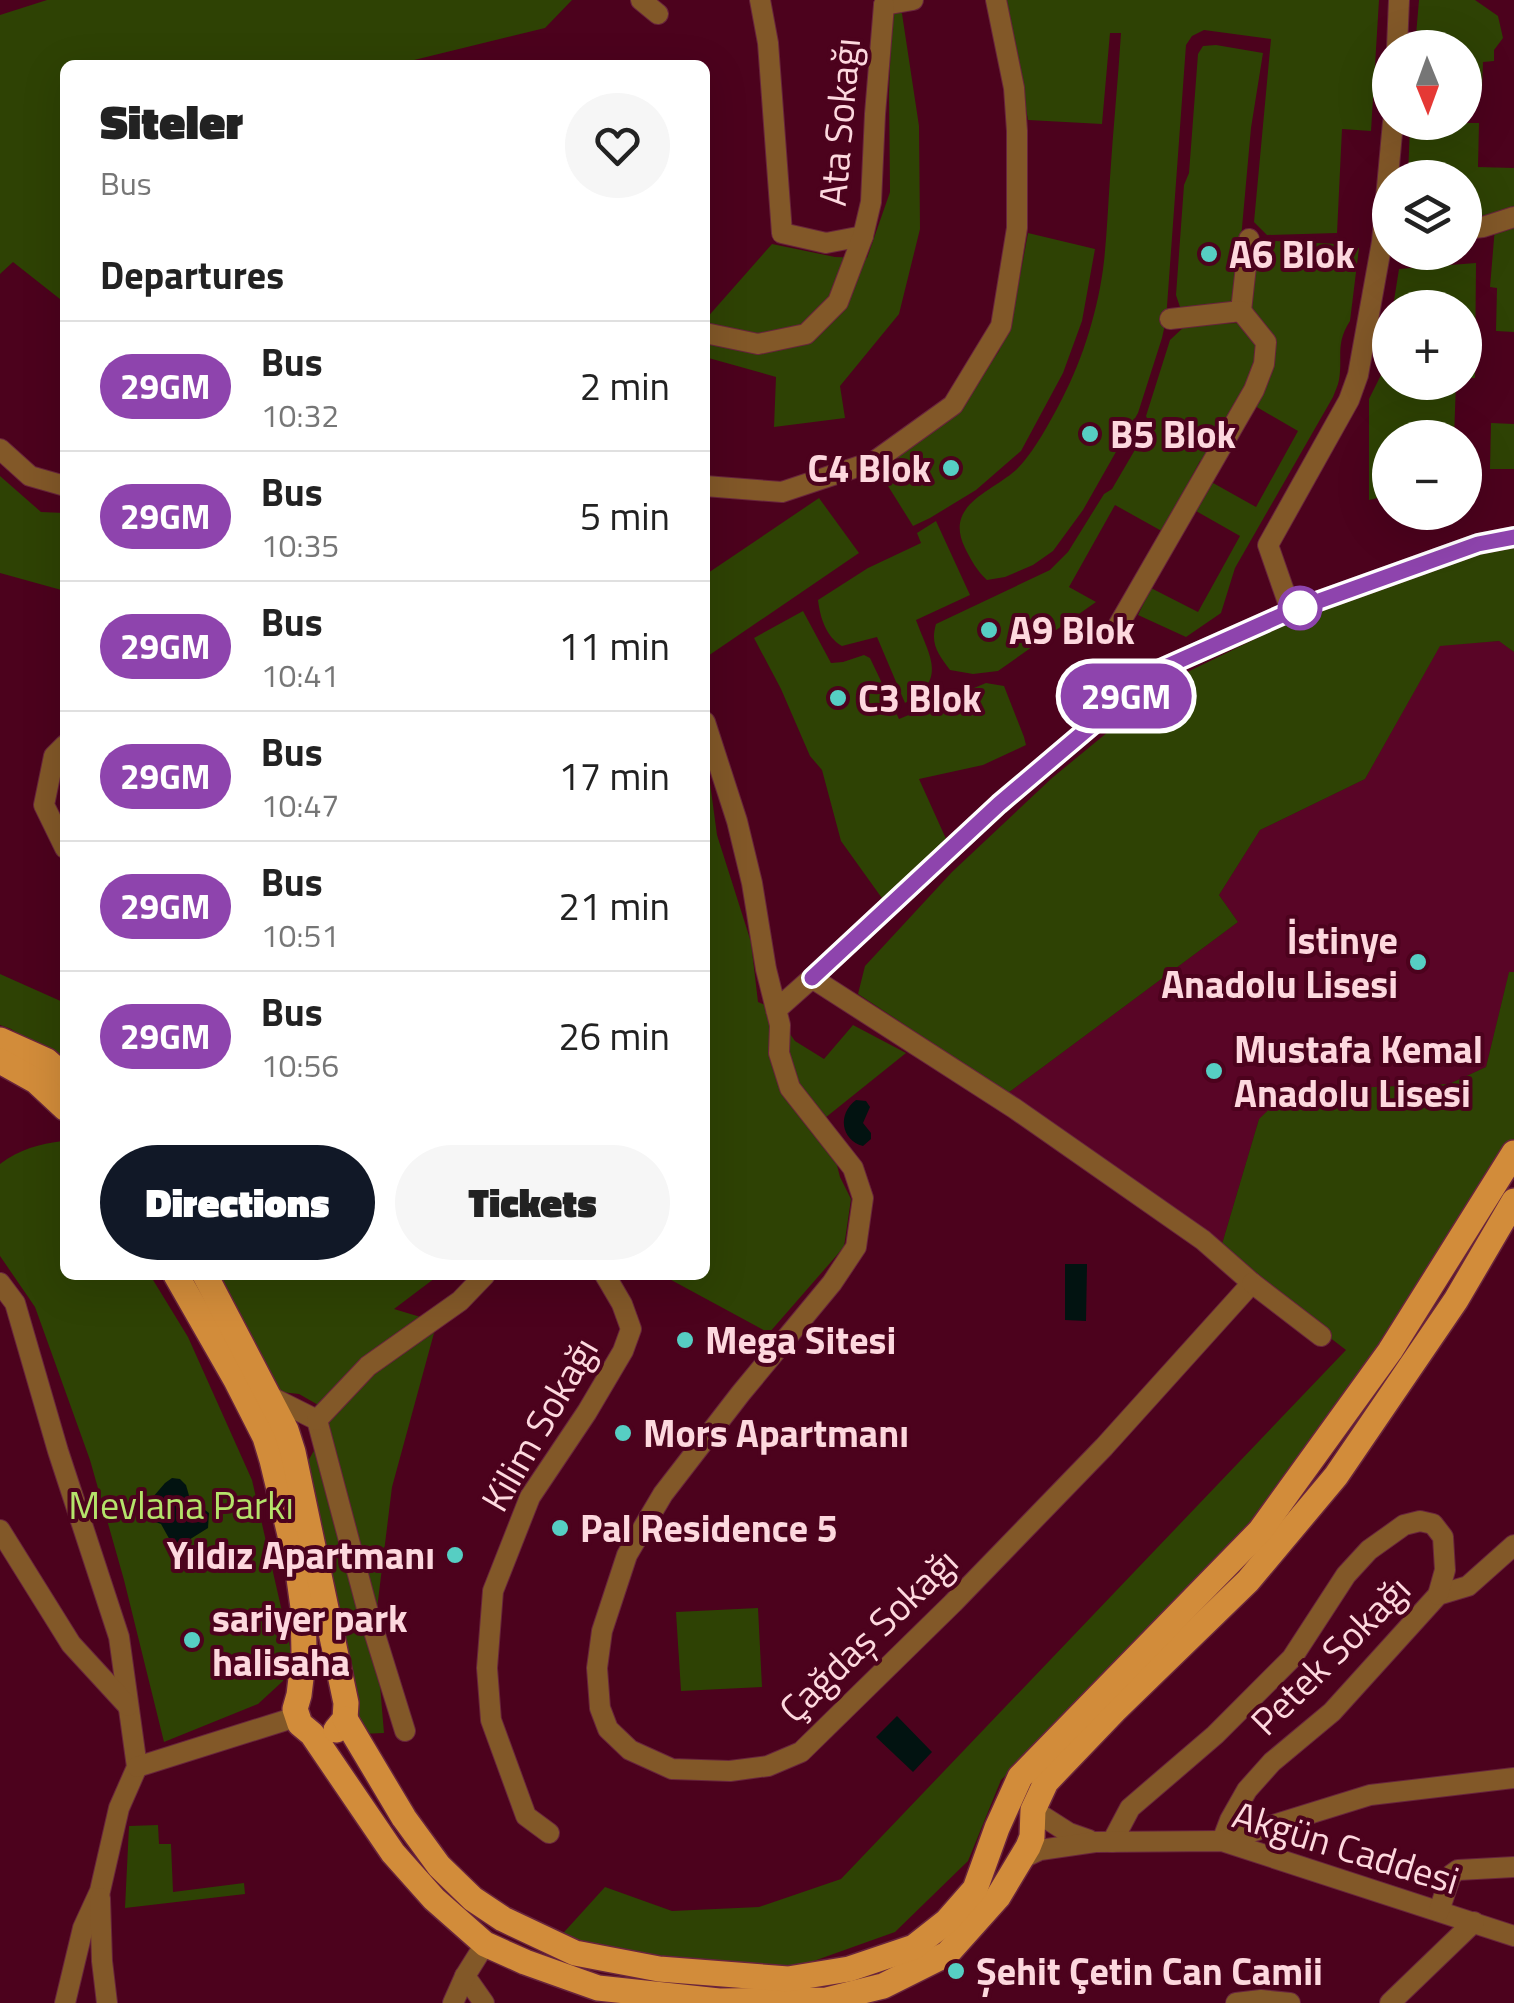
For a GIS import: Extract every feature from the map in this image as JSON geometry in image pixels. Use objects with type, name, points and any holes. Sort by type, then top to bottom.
[{"type":"main road","points":[[0,1040],[47,1061],[60,1072]]},
{"type":"main road","points":[[0,1060],[36,1080],[60,1103]]},
{"type":"main road","points":[[208,1280],[269,1396],[346,1711],[404,1818],[440,1866],[473,1899],[503,1919],[576,1953],[660,1969],[788,1980],[849,1969],[914,1948],[976,1889],[996,1828],[1020,1777],[1260,1532],[1390,1351],[1514,1153]]},
{"type":"main road","points":[[179,1280],[236,1380],[279,1445],[302,1607],[302,1715],[394,1852],[434,1899],[486,1944],[598,1988],[670,2000],[827,2001],[883,1986],[947,1954],[998,1897],[1028,1848],[1034,1810],[1046,1782],[1248,1582],[1336,1476],[1456,1300],[1514,1201]]},
{"type":"main road","points":[[312,1684],[330,1685],[343,1695],[346,1711],[341,1726],[328,1734],[302,1715],[312,1684]]},
{"type":"street","points":[[760,0],[768,43],[782,234],[826,243],[863,236]]},
{"type":"street","name":"Ata Sokağı","points":[[710,333],[758,344],[806,334],[838,302],[863,236],[872,186],[882,3],[914,0]]},
{"type":"street","points":[[710,486],[782,492],[875,461],[952,405],[1001,326],[1017,228],[1017,130],[1014,88],[996,0]]},
{"type":"street","points":[[1397,30],[1399,0]]},
{"type":"street","points":[[1482,225],[1514,217]]},
{"type":"street","points":[[1118,626],[1254,390],[1264,364],[1266,342],[1242,310],[1249,239]]},
{"type":"street","points":[[1291,611],[1268,546],[1349,400],[1380,270]]},
{"type":"street","points":[[1170,318],[1242,310]]},
{"type":"street","points":[[0,449],[30,476],[60,485]]},
{"type":"street","points":[[776,1010],[999,804],[1156,671],[1291,611],[1478,544],[1514,537]]},
{"type":"street","name":"Çağdaş Sokağı","points":[[710,738],[752,883],[780,1025],[779,1053],[790,1088],[853,1168],[863,1198],[856,1246],[832,1283],[663,1494],[627,1555],[602,1630],[597,1668],[600,1708],[608,1729],[630,1750],[672,1769],[730,1771],[768,1766],[801,1752],[1104,1448],[1252,1283]]},
{"type":"street","points":[[60,750],[54,756],[44,805],[60,838]]},
{"type":"street","points":[[812,978],[1030,1119],[1204,1240],[1320,1336]]},
{"type":"street","points":[[279,1445],[318,1420],[368,1366],[460,1300],[480,1280]]},
{"type":"street","name":"Kilim Sokağı","points":[[549,1833],[526,1816],[491,1720],[488,1668],[493,1591],[530,1498],[587,1412],[631,1329],[608,1280]]},
{"type":"street","points":[[0,1283],[15,1304],[119,1638],[137,1767],[119,1808],[100,1891],[83,1928],[65,2003]]},
{"type":"street","points":[[269,1396],[318,1420],[368,1612],[406,1731]]},
{"type":"street","points":[[1104,1842],[1130,1808],[1215,1735],[1292,1658],[1346,1575],[1370,1550],[1404,1525],[1420,1520],[1433,1524],[1443,1537],[1445,1570],[1438,1595]]},
{"type":"street","points":[[0,1530],[71,1644],[128,1706]]},
{"type":"street","name":"Petek Sokağı","points":[[1222,1840],[1247,1790],[1272,1762],[1332,1712],[1438,1595],[1468,1586],[1514,1545]]},
{"type":"street","points":[[137,1767],[302,1715]]},
{"type":"street","points":[[1222,1840],[1370,1795],[1514,1778]]},
{"type":"street","name":"Akgün Caddesi","points":[[1034,1810],[1069,1833],[1104,1842]]},
{"type":"street","points":[[996,1828],[1028,1848]]},
{"type":"street","name":"Akgün Caddesi","points":[[1028,1848],[1222,1840],[1514,1936]]},
{"type":"street","points":[[1440,1911],[1451,1875],[1458,1870],[1514,1867]]},
{"type":"street","points":[[100,1891],[108,2003]]},
{"type":"street","points":[[1390,2003],[1474,1922]]},
{"type":"street","points":[[453,2003],[486,1944]]},
{"type":"street","points":[[465,1976],[484,2003]]},
{"type":"street","points":[[1236,2003],[1290,2003]]},
{"type":"shaded area","points":[[1500,641],[1514,652],[1514,972],[1509,973],[1486,1067],[1449,1084],[1300,1090],[1259,1119],[1222,1244],[1008,1093],[1238,922],[1219,895],[1260,830],[1365,779],[1440,645]]},
{"type":"shaded area","points":[[856,1100],[866,1101],[870,1107],[863,1123],[871,1139],[863,1146],[850,1138],[844,1126],[846,1112]]},
{"type":"shaded area","points":[[1065,1264],[1087,1264],[1086,1321],[1065,1320]]},
{"type":"shaded area","points":[[172,1478],[180,1479],[190,1499],[209,1513],[208,1528],[184,1543],[171,1542],[161,1524],[147,1519],[147,1504]]},
{"type":"shaded area","points":[[897,1716],[932,1752],[913,1772],[876,1737]]},
{"type":"green space","points":[[47,0],[572,0],[545,28],[414,60],[60,60],[60,299],[13,262],[0,274],[0,15]]},
{"type":"green space","points":[[1006,0],[1379,0],[1377,30],[1372,30],[1371,131],[1342,129],[1337,233],[1267,235],[1254,222],[1271,39],[1204,30],[1192,36],[1186,45],[1166,320],[1138,413],[1083,510],[1053,551],[1033,565],[987,580],[965,548],[960,521],[973,502],[1016,470],[1035,446],[1070,383],[1094,314],[1105,251],[1121,33],[1110,33],[1102,124],[1028,120]]},
{"type":"green space","points":[[1419,0],[1475,0],[1498,16],[1503,38],[1494,50],[1494,61],[1483,62],[1482,90],[1482,30],[1416,30]]},
{"type":"green space","points":[[901,7],[919,126],[920,229],[899,314],[840,386],[845,418],[774,427],[776,377],[710,358],[710,314],[772,244],[835,257],[867,258],[890,192],[892,9]]},
{"type":"green space","points":[[1203,46],[1263,53],[1251,128],[1236,294],[1233,304],[1182,313],[1176,295],[1198,54]]},
{"type":"green space","points":[[1409,140],[1479,140],[1478,160],[1409,160]]},
{"type":"green space","points":[[1482,167],[1514,168],[1514,208],[1482,216]]},
{"type":"green space","points":[[1514,224],[1514,332],[1496,331],[1497,288],[1490,287],[1495,227]]},
{"type":"green space","points":[[1028,233],[1095,249],[1082,321],[1063,373],[1021,451],[976,490],[913,526],[878,470],[957,411],[999,351],[1015,303]]},
{"type":"green space","points":[[1275,241],[1359,248],[1350,321],[1341,344],[1339,382],[1235,568],[1221,613],[1186,637],[1138,615],[1151,588],[1198,612],[1240,536],[1188,509],[1206,479],[1256,507],[1298,431],[1255,406],[1266,377],[1248,305],[1256,251]]},
{"type":"green space","points":[[1399,270],[1476,270],[1476,290],[1396,290]]},
{"type":"green space","points":[[1239,323],[1257,341],[1258,364],[1207,463],[1200,461],[1190,480],[1193,487],[1167,534],[1115,505],[1069,587],[1096,602],[998,671],[973,674],[950,670],[936,649],[936,624],[1050,570],[1068,552],[1104,494],[1112,489],[1150,424],[1146,416],[1170,340],[1186,325]]},
{"type":"green space","points":[[1372,393],[1372,400],[1455,400],[1455,420],[1372,420],[1369,500]]},
{"type":"green space","points":[[1491,423],[1514,424],[1514,469],[1490,469]]},
{"type":"green space","points":[[0,476],[41,512],[60,513],[60,590],[0,573]]},
{"type":"green space","points":[[819,498],[859,553],[710,655],[710,572]]},
{"type":"green space","points":[[936,521],[970,595],[916,620],[930,656],[931,676],[919,694],[905,703],[877,637],[842,646],[825,626],[818,600],[868,568],[921,543],[917,533]]},
{"type":"green space","points":[[1514,546],[1514,652],[1499,641],[1440,646],[1365,779],[1260,830],[1219,895],[1238,922],[1008,1093],[858,994],[865,966],[952,872],[1052,778],[1171,680],[1296,619],[1466,556]]},
{"type":"green space","points":[[803,611],[831,663],[864,655],[870,658],[899,719],[986,683],[1004,686],[1024,737],[1026,745],[983,765],[919,779],[947,841],[884,901],[841,841],[822,770],[810,756],[754,638]]},
{"type":"green space","points":[[710,783],[717,835],[751,942],[758,1002],[772,1008],[795,1041],[824,1059],[853,1025],[906,1053],[825,1118],[840,1177],[851,1199],[844,1247],[769,1333],[671,1280],[710,1280]]},
{"type":"green space","points":[[1509,972],[1514,972],[1514,1151],[1367,1367],[1255,1519],[1143,1644],[1001,1780],[968,1861],[895,1932],[783,1972],[658,1964],[556,1941],[605,1887],[672,1911],[759,1907],[841,1879],[1346,1350],[1256,1281],[1222,1244],[1259,1119],[1283,1096],[1299,1090],[1449,1084],[1486,1067]]},
{"type":"green space","points":[[0,974],[60,1001],[60,1061],[11,1029],[0,1025]]},
{"type":"green space","name":"Mevlana Parkı","points":[[60,1142],[60,1280],[153,1280],[188,1337],[252,1480],[291,1651],[283,1681],[258,1704],[164,1742],[90,1460],[35,1307],[0,1256],[0,1164]]},
{"type":"green space","points":[[219,1280],[432,1280],[394,1309],[437,1322],[392,1487],[375,1625],[384,1733],[360,1734],[301,1474],[334,1414],[299,1394],[272,1391]]},
{"type":"green space","points":[[758,1608],[762,1687],[681,1691],[676,1612]]},
{"type":"green space","points":[[158,1825],[159,1844],[171,1844],[173,1892],[244,1883],[245,1894],[125,1908],[129,1826]]},
{"type":"bus line","name":"29GM","points":[[812,978],[999,804],[1156,671],[1291,611],[1478,544],[1514,537]]},
{"type":"place","name":"A6 Blok","points":[[1209,254]]},
{"type":"place","name":"B5 Blok","points":[[1090,434]]},
{"type":"place","name":"C4 Blok","points":[[951,468]]},
{"type":"place","name":"A9 Blok","points":[[989,630]]},
{"type":"place","name":"C3 Blok","points":[[838,698]]},
{"type":"place","name":"İstinye Anadolu Lisesi","points":[[1418,962]]},
{"type":"place","name":"Mustafa Kemal Anadolu Lisesi","points":[[1214,1071]]},
{"type":"place","name":"Mega Sitesi","points":[[685,1340]]},
{"type":"place","name":"Mors Apartmanı","points":[[623,1433]]},
{"type":"place","name":"Pal Residence 5","points":[[560,1528]]},
{"type":"place","name":"Yıldız Apartmanı","points":[[455,1555]]},
{"type":"place","name":"sariyer park halisaha","points":[[192,1640]]},
{"type":"place","name":"Şehit Çetin Can Camii","points":[[956,1971]]}]
